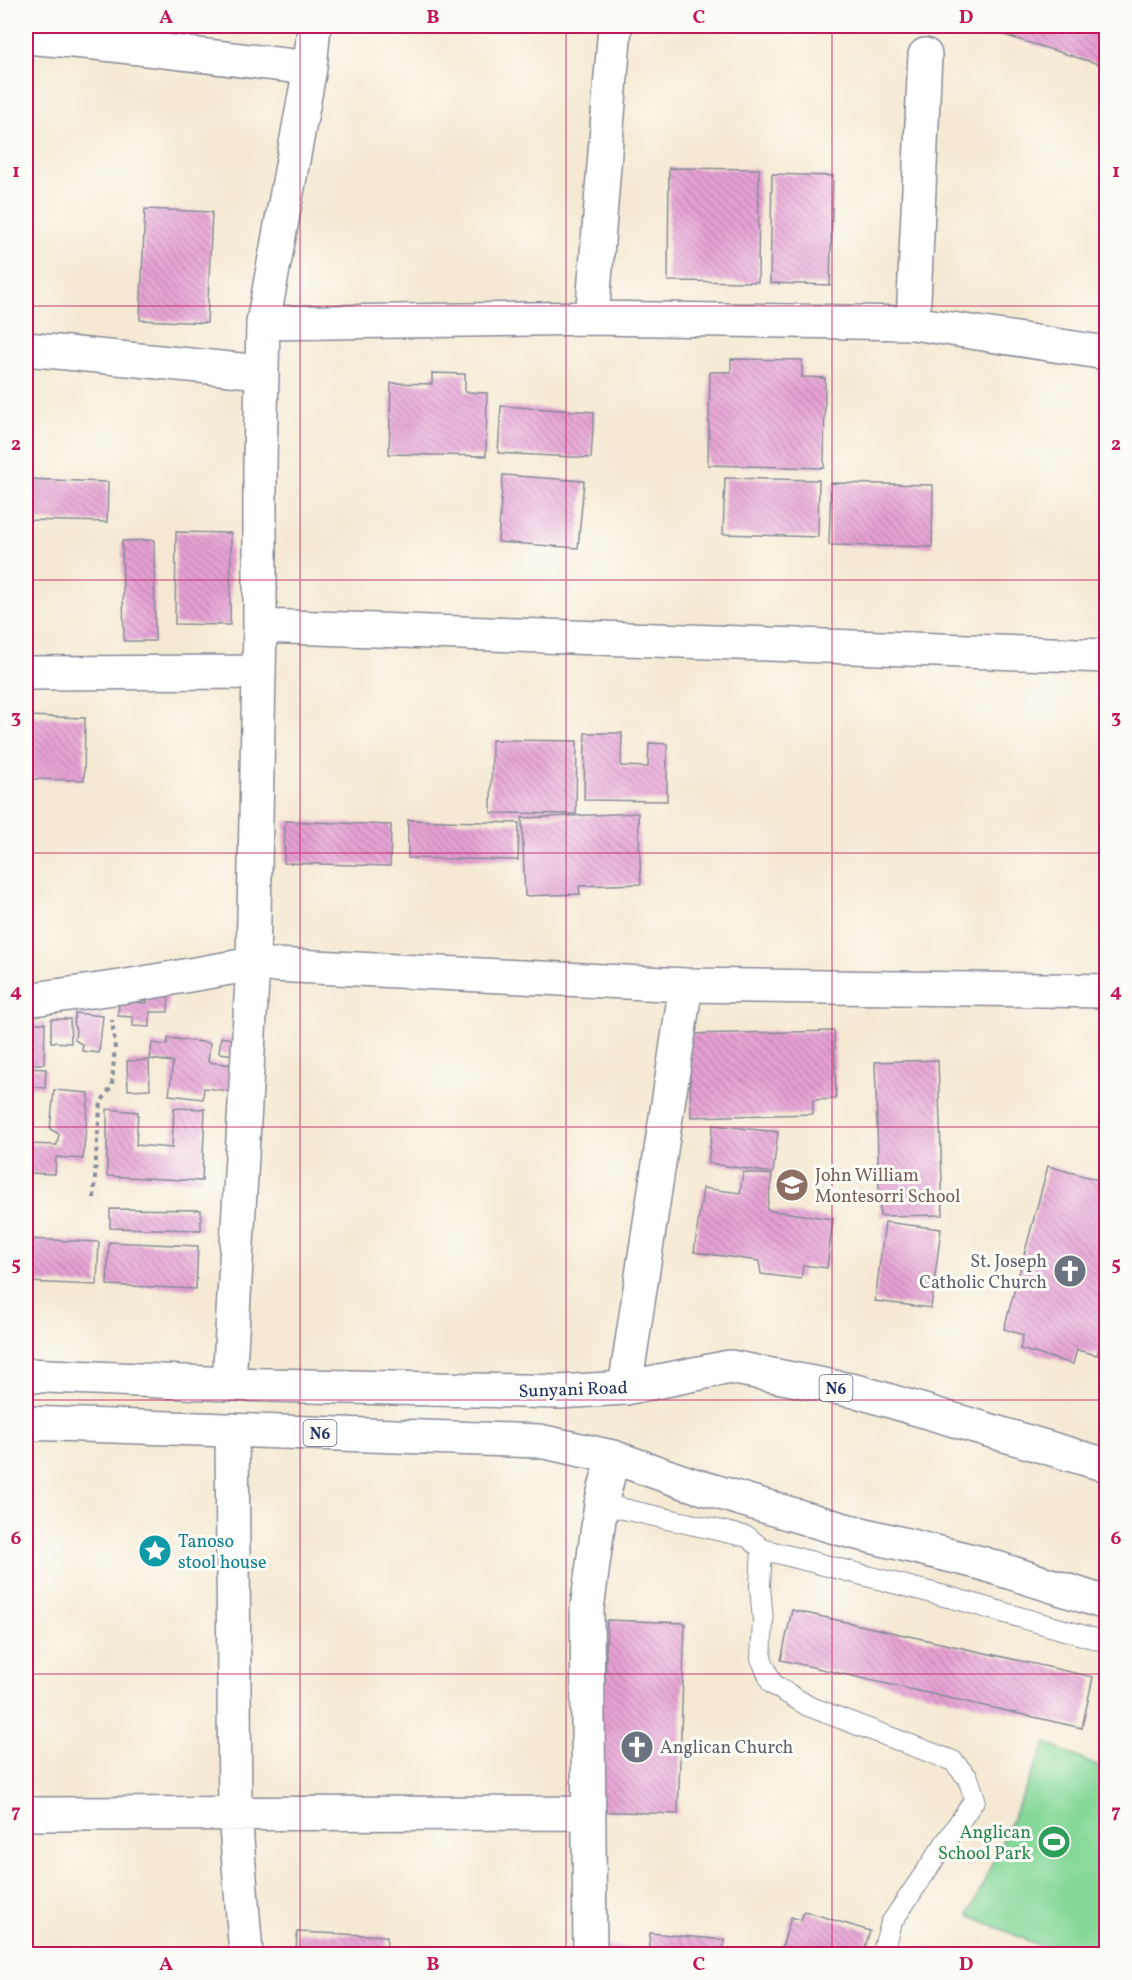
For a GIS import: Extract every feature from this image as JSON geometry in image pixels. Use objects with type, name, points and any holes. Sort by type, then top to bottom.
[{"type":"street","points":[[229,1384],[253,964],[263,323],[309,68],[314,26]]},
{"type":"street","points":[[592,318],[615,26]]},
{"type":"street","points":[[26,37],[309,68]]},
{"type":"street","points":[[913,323],[925,55]]},
{"type":"street","points":[[263,323],[592,318],[913,323],[1107,353]]},
{"type":"street","points":[[26,349],[261,372]]},
{"type":"street","points":[[260,626],[1107,656]]},
{"type":"street","points":[[26,673],[259,672]]},
{"type":"street","points":[[26,1000],[102,990],[253,964],[686,985],[1107,991]]},
{"type":"street","points":[[625,1388],[686,985]]},
{"type":"street","name":"Sunyani Road","points":[[26,1375],[229,1384],[559,1392],[625,1388],[730,1367],[860,1392],[1107,1465]]},
{"type":"street","name":"N6","points":[[26,1423],[540,1441],[613,1457],[687,1483],[845,1530],[981,1563],[1107,1603]]},
{"type":"street","points":[[232,1430],[235,1814],[246,1954]]},
{"type":"street","points":[[590,1954],[587,1609],[601,1504],[613,1457]]},
{"type":"street","points":[[26,1814],[589,1813]]},
{"type":"lane","points":[[601,1504],[748,1537],[762,1549],[960,1600],[1107,1642]]},
{"type":"lane","points":[[762,1549],[761,1658],[772,1684],[808,1706],[953,1761],[968,1778],[975,1799],[891,1923],[882,1954]]},
{"type":"path","points":[[94,1198],[101,1102],[112,1086],[115,1044],[112,1019],[102,990]]},
{"type":"green space","name":"Anglican School Park","points":[[1046,1743],[1106,1770],[1106,1954],[1059,1954],[969,1915]]},
{"type":"building","points":[[974,26],[1083,26],[1106,33],[1105,66]]},
{"type":"building","points":[[669,168],[759,169],[758,282],[668,281]]},
{"type":"building","points":[[772,174],[833,176],[830,285],[770,283]]},
{"type":"building","points":[[145,209],[212,212],[207,323],[140,320]]},
{"type":"building","points":[[731,359],[802,360],[802,377],[825,378],[824,468],[708,465],[710,372],[731,372]]},
{"type":"building","points":[[432,373],[465,374],[465,392],[487,393],[486,456],[389,454],[391,383],[432,384]]},
{"type":"building","points":[[501,406],[594,412],[591,458],[498,453]]},
{"type":"building","points":[[503,475],[584,481],[578,548],[498,542]]},
{"type":"building","points":[[725,478],[819,480],[818,537],[723,534]]},
{"type":"building","points":[[26,479],[108,482],[107,522],[26,520]]},
{"type":"building","points":[[831,483],[933,485],[932,547],[829,545]]},
{"type":"building","points":[[176,532],[231,533],[230,625],[175,624]]},
{"type":"building","points":[[154,540],[155,641],[124,641],[122,541]]},
{"type":"building","points":[[26,716],[85,718],[84,780],[26,779]]},
{"type":"building","points":[[585,733],[622,733],[621,766],[648,767],[649,743],[667,744],[667,801],[584,800]]},
{"type":"building","points":[[492,740],[577,741],[576,814],[491,813]]},
{"type":"building","points":[[638,813],[641,884],[579,886],[580,894],[525,896],[522,818]]},
{"type":"building","points":[[408,820],[519,823],[518,860],[408,858]]},
{"type":"building","points":[[285,821],[391,825],[390,866],[284,863]]},
{"type":"building","points":[[148,986],[169,987],[168,1012],[150,1012],[150,1027],[133,1026],[133,1017],[118,1016],[119,1002],[147,1003]]},
{"type":"building","points":[[75,1013],[103,1016],[99,1053],[82,1051],[83,1045],[75,1040]]},
{"type":"building","points":[[51,1019],[70,1019],[71,1043],[51,1042]]},
{"type":"building","points":[[26,1023],[45,1023],[44,1064],[26,1064]]},
{"type":"building","points":[[834,1031],[836,1099],[813,1100],[813,1114],[691,1117],[689,1034]]},
{"type":"building","points":[[221,1037],[239,1040],[237,1055],[219,1053]]},
{"type":"building","points":[[168,1038],[210,1043],[208,1062],[233,1065],[230,1091],[204,1088],[203,1099],[169,1095],[173,1062],[150,1059],[152,1043],[167,1045]]},
{"type":"building","points":[[149,1060],[150,1089],[128,1090],[127,1061]]},
{"type":"building","points":[[938,1060],[943,1215],[880,1216],[875,1062]]},
{"type":"building","points":[[26,1068],[46,1069],[45,1088],[26,1086]]},
{"type":"building","points":[[54,1090],[89,1093],[83,1159],[56,1157],[55,1174],[26,1173],[26,1144],[57,1145],[59,1134],[50,1129]]},
{"type":"building","points":[[174,1108],[205,1109],[202,1181],[107,1176],[107,1109],[138,1112],[136,1145],[172,1148]]},
{"type":"building","points":[[713,1125],[778,1132],[773,1173],[708,1163]]},
{"type":"building","points":[[1048,1166],[1106,1182],[1106,1320],[1097,1355],[1077,1350],[1073,1364],[1020,1349],[1023,1335],[1004,1329]]},
{"type":"building","points":[[743,1172],[772,1175],[767,1210],[833,1219],[827,1268],[803,1265],[801,1279],[761,1274],[759,1261],[694,1252],[703,1188],[740,1193]]},
{"type":"building","points":[[110,1209],[201,1210],[201,1230],[110,1228]]},
{"type":"building","points":[[885,1222],[941,1229],[931,1308],[875,1301]]},
{"type":"building","points":[[26,1239],[99,1242],[97,1285],[26,1282]]},
{"type":"building","points":[[109,1242],[198,1246],[196,1289],[107,1285]]},
{"type":"building","points":[[792,1610],[1093,1677],[1082,1728],[781,1660]]},
{"type":"building","name":"Anglican Church","points":[[607,1620],[685,1623],[678,1814],[591,1811],[595,1682],[605,1683]]},
{"type":"building","points":[[804,1911],[870,1931],[863,1954],[780,1954],[791,1917],[801,1920]]},
{"type":"building","points":[[297,1932],[387,1936],[386,1954],[296,1954]]},
{"type":"building","points":[[650,1933],[724,1940],[723,1954],[648,1954]]},
{"type":"building","points":[[603,1945],[644,1950],[644,1954],[602,1954]]},
{"type":"building","points":[[924,1947],[950,1954],[921,1954]]},
{"type":"place","name":"John William Montesorri School","points":[[792,1185]]},
{"type":"place","name":"St. Joseph Catholic Church","points":[[1070,1271]]},
{"type":"place","name":"Tanoso stool house","points":[[155,1551]]},
{"type":"place","name":"Anglican Church","points":[[637,1747]]},
{"type":"place","name":"Anglican School Park","points":[[1054,1842]]}]
